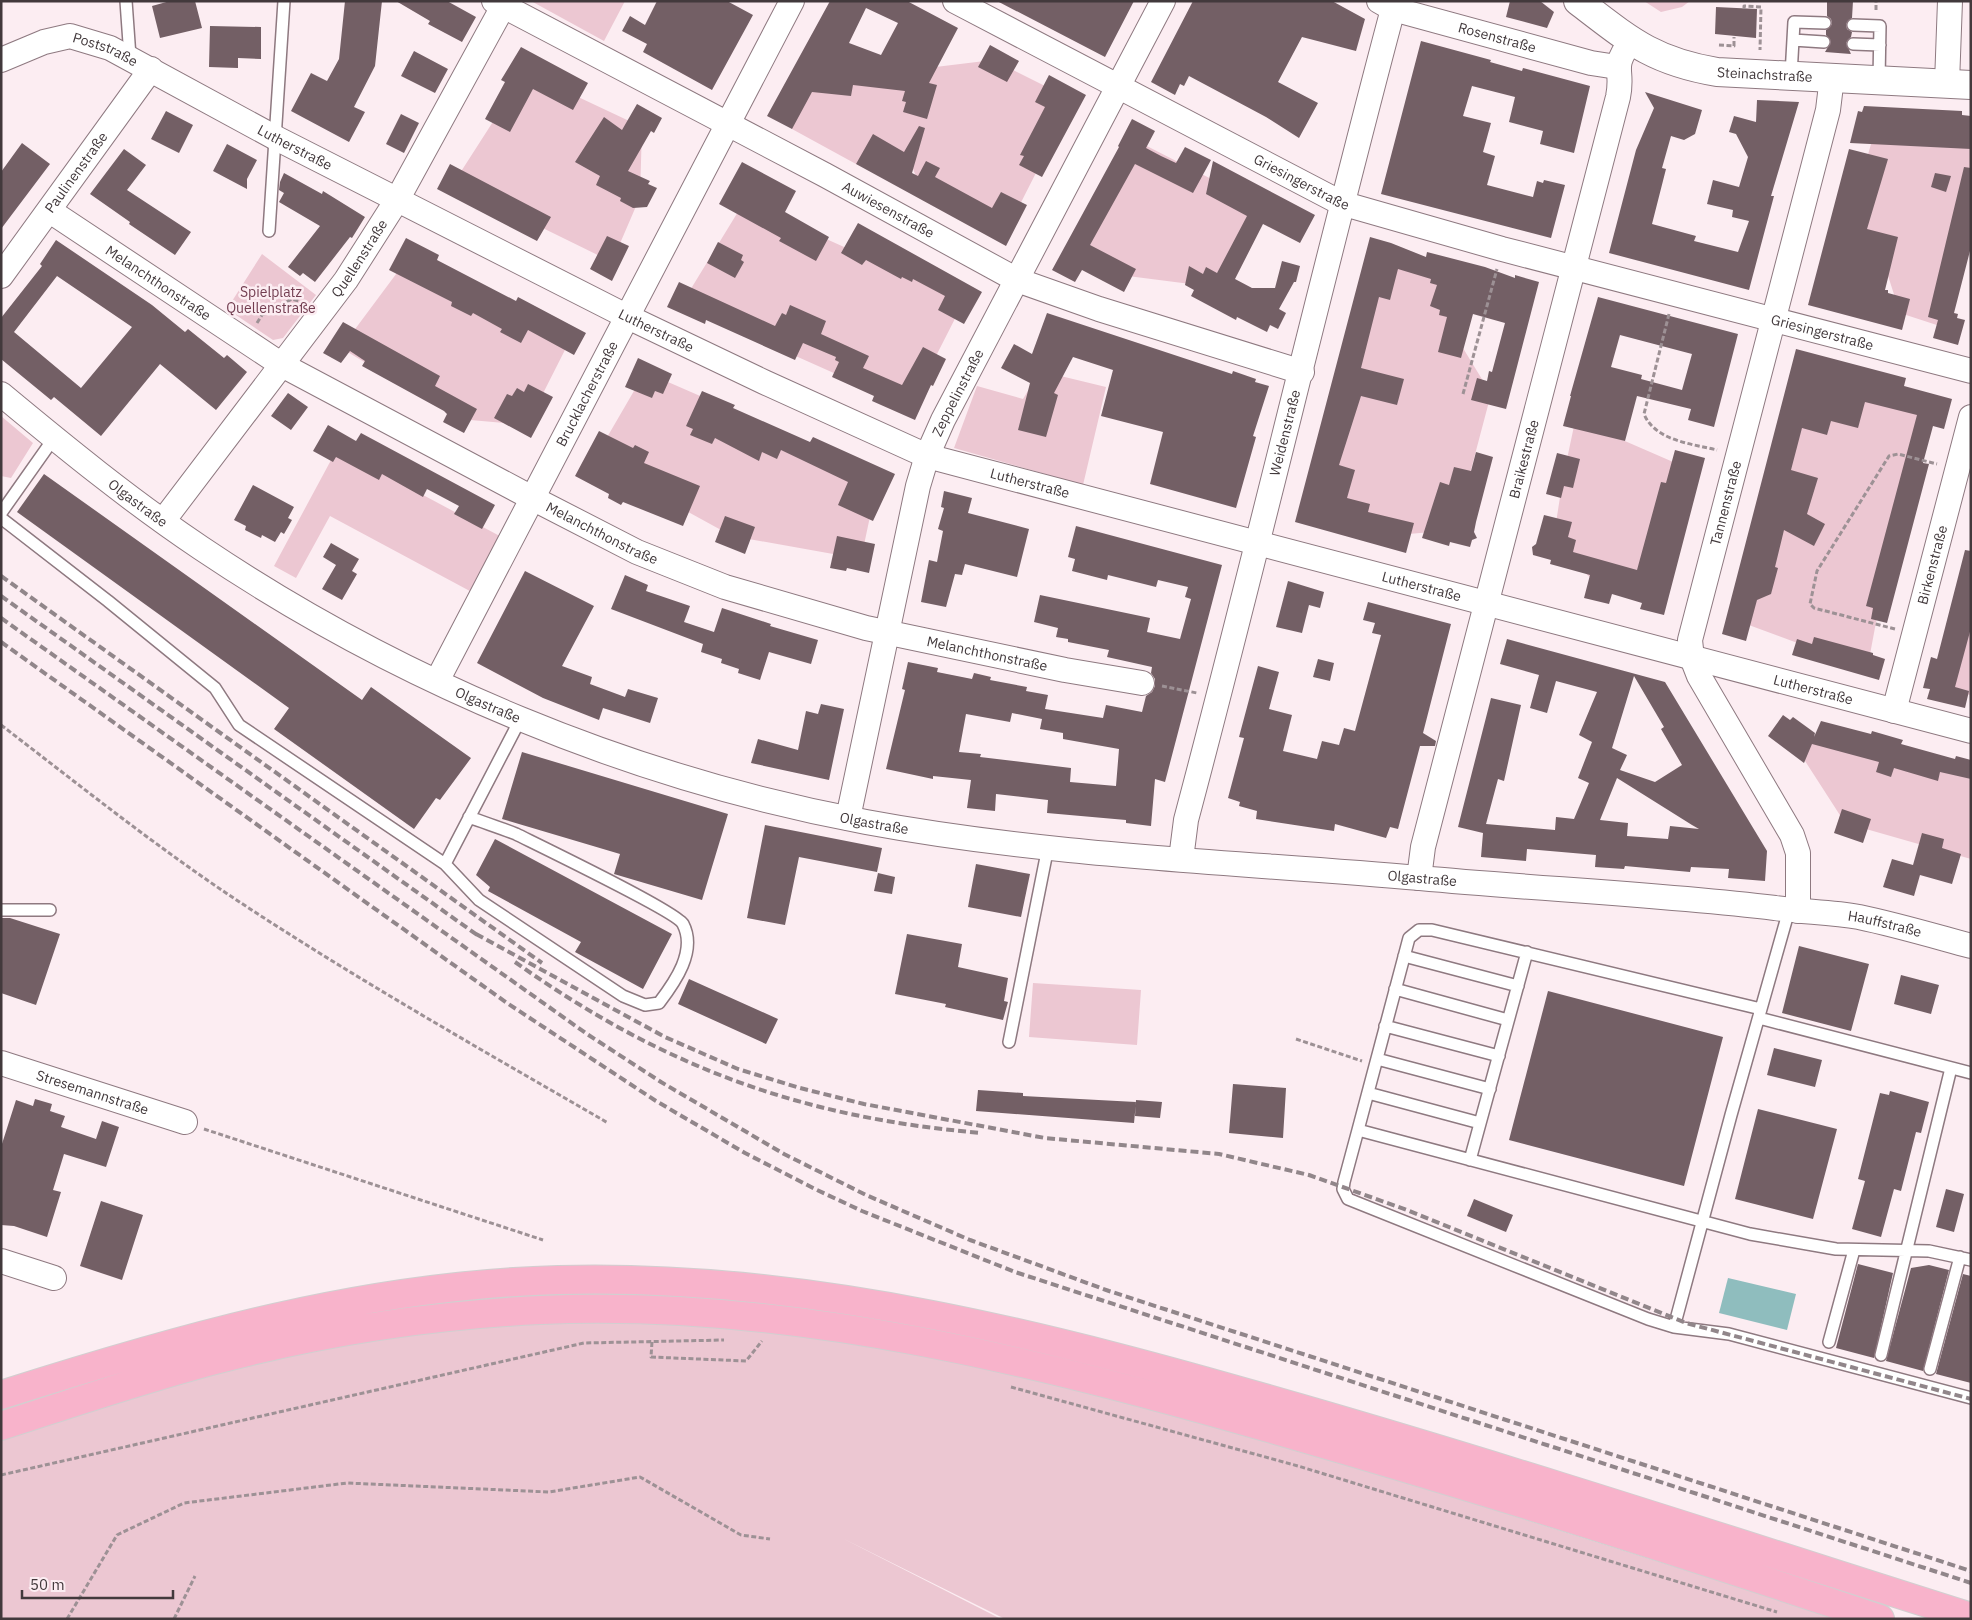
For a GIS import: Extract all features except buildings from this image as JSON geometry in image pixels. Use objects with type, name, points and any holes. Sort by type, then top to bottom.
[{"type":"highway","points":[[1,1395],[213,1331],[309,1309],[389,1296],[557,1280],[627,1280],[763,1288],[892,1306],[963,1320],[1146,1364],[1558,1485],[1971,1617]]},
{"type":"highway","points":[[1,1426],[218,1360],[318,1337],[431,1320],[532,1311],[618,1309],[695,1312],[806,1323],[892,1335],[969,1350],[1200,1408],[1547,1512],[1880,1619]]},
{"type":"main road","name":"Steinachstraße","points":[[1578,1],[1651,54],[1693,67],[1717,72],[1959,84]]},
{"type":"street","name":"Brucklacherstraße","points":[[437,681],[534,499],[792,1]]},
{"type":"street","name":"Griesingerstraße","points":[[955,1],[1341,203],[1502,249],[1971,371]]},
{"type":"street","name":"Zeppelinstraße","points":[[848,818],[918,486],[927,456],[943,420],[1120,88],[1163,1]]},
{"type":"street","points":[[1950,1],[1959,84]]},
{"type":"street","name":"Auwiesenstraße","points":[[501,3],[1017,280],[1100,309],[1302,372]]},
{"type":"street","name":"Quellenstraße","points":[[163,521],[346,280],[397,200],[501,3]]},
{"type":"street","name":"Rosenstraße","points":[[1386,5],[1591,63],[1618,67]]},
{"type":"street","name":"Weidenstraße","points":[[1181,859],[1186,820],[1302,372],[1386,5]]},
{"type":"street","name":"Poststraße","points":[[1,60],[44,42],[70,36],[110,48],[151,69]]},
{"type":"street","name":"Braikestraße","points":[[1419,878],[1423,847],[1620,88],[1619,58],[1631,41]]},
{"type":"street","name":"Lutherstraße","points":[[151,69],[274,137],[628,316],[764,382],[927,456],[1971,731]]},
{"type":"street","name":"Paulinenstraße","points":[[1,276],[50,211],[151,69]]},
{"type":"street","name":"Tannenstraße","points":[[1793,911],[1798,853],[1792,835],[1708,693],[1692,658],[1690,640],[1828,110],[1832,77]]},
{"type":"street","name":"Melanchthonstraße","points":[[50,211],[282,364],[637,552],[725,587],[888,634],[1065,670],[1142,682]]},
{"type":"street","name":"Olgastraße","points":[[1,394],[54,438],[163,521],[231,568],[297,608],[437,681],[521,718],[618,755],[715,786],[848,818],[947,835],[1048,847],[1706,901],[1793,911]]},
{"type":"street","name":"Birkenstraße","points":[[1894,711],[1971,418]]},
{"type":"street","name":"Hauffstraße","points":[[1793,911],[1861,918],[1971,946]]},
{"type":"street","name":"Stresemannstraße","points":[[1,1063],[185,1122]]},
{"type":"street","points":[[1,1261],[54,1278]]},
{"type":"lane","points":[[126,1],[130,57]]},
{"type":"lane","points":[[270,231],[274,137],[284,1]]},
{"type":"lane","points":[[1791,75],[1794,22],[1825,23]]},
{"type":"lane","points":[[1853,25],[1880,26],[1879,79]]},
{"type":"lane","points":[[1793,40],[1824,42]]},
{"type":"lane","points":[[1853,44],[1880,45]]},
{"type":"lane","points":[[1,513],[54,438]]},
{"type":"lane","points":[[1,518],[108,601],[215,688],[239,725],[445,864],[480,900],[623,996],[645,1004],[659,1003],[685,962],[687,935],[682,922],[654,904],[514,834],[469,817]]},
{"type":"lane","points":[[445,864],[521,718]]},
{"type":"lane","points":[[1009,1042],[1048,847]]},
{"type":"lane","points":[[1,910],[50,910]]},
{"type":"lane","points":[[1674,1327],[1760,1013],[1793,911]]},
{"type":"lane","points":[[1971,1073],[1760,1013],[1527,952],[1425,929],[1413,933],[1409,938],[1344,1182],[1344,1195],[1348,1199],[1648,1319],[1674,1327],[1729,1334],[1971,1398]]},
{"type":"lane","points":[[1470,1160],[1527,952]]},
{"type":"lane","points":[[1404,956],[1518,986]]},
{"type":"lane","points":[[1395,989],[1508,1020]]},
{"type":"lane","points":[[1385,1026],[1498,1056]]},
{"type":"lane","points":[[1377,1059],[1490,1090]]},
{"type":"lane","points":[[1881,1355],[1908,1251],[1951,1068]]},
{"type":"lane","points":[[1368,1092],[1480,1123]]},
{"type":"lane","points":[[1358,1130],[1702,1221],[1796,1243],[1854,1250],[1929,1251],[1965,1259],[1930,1369]]},
{"type":"lane","points":[[1829,1342],[1854,1250]]},
{"type":"path","points":[[1744,9],[1744,6],[1761,7],[1760,52]]},
{"type":"path","points":[[1718,45],[1734,46],[1734,37]]},
{"type":"path","points":[[1463,394],[1502,249]]},
{"type":"path","points":[[1674,294],[1644,414],[1647,421],[1670,438],[1738,455]]},
{"type":"path","points":[[245,340],[262,315],[292,299],[298,301]]},
{"type":"path","points":[[1914,634],[1814,608],[1810,602],[1812,590],[1817,571],[1889,456],[1898,454],[1957,469]]},
{"type":"path","points":[[1142,682],[1219,698]]},
{"type":"path","points":[[1,725],[152,840],[255,912],[406,1006],[608,1123]]},
{"type":"path","points":[[185,1122],[543,1240]]},
{"type":"path","points":[[652,1342],[651,1357],[746,1361],[764,1339],[755,1339]]},
{"type":"path","points":[[1,1475],[584,1343],[727,1340]]},
{"type":"path","points":[[1005,1385],[1298,1466],[1780,1613]]},
{"type":"path","points":[[67,1619],[118,1535],[184,1502],[347,1483],[549,1492],[640,1477],[741,1535],[770,1539]]},
{"type":"path","points":[[174,1619],[195,1576]]},
{"type":"green space","points":[[531,1],[625,1],[604,41]]},
{"type":"green space","points":[[1644,1],[1690,1],[1682,7],[1661,12]]},
{"type":"green space","points":[[993,60],[1073,100],[1005,234],[921,190],[912,166],[856,164],[792,129],[796,91],[878,74]]},
{"type":"green space","points":[[525,72],[642,127],[640,197],[612,262],[453,184]]},
{"type":"green space","points":[[1878,120],[1971,130],[1971,207],[1949,329],[1900,313],[1881,254],[1842,230],[1860,182]]},
{"type":"green space","points":[[1139,142],[1270,209],[1206,286],[1120,275],[1073,259]]},
{"type":"green space","points":[[744,202],[964,301],[910,407],[681,305]]},
{"type":"green space","points":[[1377,252],[1435,269],[1455,335],[1491,394],[1455,530],[1397,535],[1315,490]]},
{"type":"green space","name":"Spielplatz Quellenstraße","points":[[262,254],[316,295],[283,338],[273,340],[227,309]]},
{"type":"green space","points":[[408,258],[569,342],[527,425],[459,419],[341,348]]},
{"type":"green space","points":[[1040,371],[1106,387],[1083,485],[954,448],[977,386],[1023,399]]},
{"type":"green space","points":[[645,372],[879,474],[861,559],[732,536],[670,502],[588,470]]},
{"type":"green space","points":[[1798,396],[1938,403],[1880,601],[1868,665],[1819,651],[1738,621]]},
{"type":"green space","points":[[1,416],[33,443],[11,478],[1,476]]},
{"type":"green space","points":[[1574,426],[1611,435],[1687,468],[1655,601],[1601,588],[1553,542],[1563,478]]},
{"type":"green space","points":[[337,449],[511,542],[481,597],[330,516],[296,578],[274,566]]},
{"type":"green space","points":[[1971,594],[1971,695],[1942,690]]},
{"type":"green space","points":[[1787,733],[1840,739],[1971,777],[1971,859],[1845,823]]},
{"type":"green space","points":[[1033,983],[1141,990],[1137,1045],[1029,1037]]},
{"type":"green space","points":[[623,1322],[696,1325],[813,1336],[891,1346],[1131,1400],[1441,1493],[1840,1619],[1005,1619],[844,1539],[1001,1619],[1,1619],[1,1440],[169,1386],[272,1359],[354,1343],[489,1325]]},
{"type":"water","points":[[1728,1278],[1796,1294],[1787,1330],[1719,1313]]},
{"type":"railway","points":[[1,576],[542,963]]},
{"type":"railway","points":[[1,596],[480,937]]},
{"type":"railway","points":[[1,618],[587,1034],[661,1082],[784,1154],[866,1195],[970,1240],[1109,1291],[1971,1571]]},
{"type":"railway","points":[[1,642],[507,1003],[656,1101],[745,1153],[817,1190],[862,1211],[1015,1272],[1971,1583]]},
{"type":"railway","points":[[476,934],[665,1037],[738,1069],[800,1088],[864,1104],[1045,1138],[1219,1154],[1309,1175],[1407,1210],[1686,1323],[1971,1399]]},
{"type":"railway","points":[[515,962],[570,999],[625,1031],[680,1058],[736,1081],[794,1100],[854,1115],[916,1126],[982,1133]]}]
